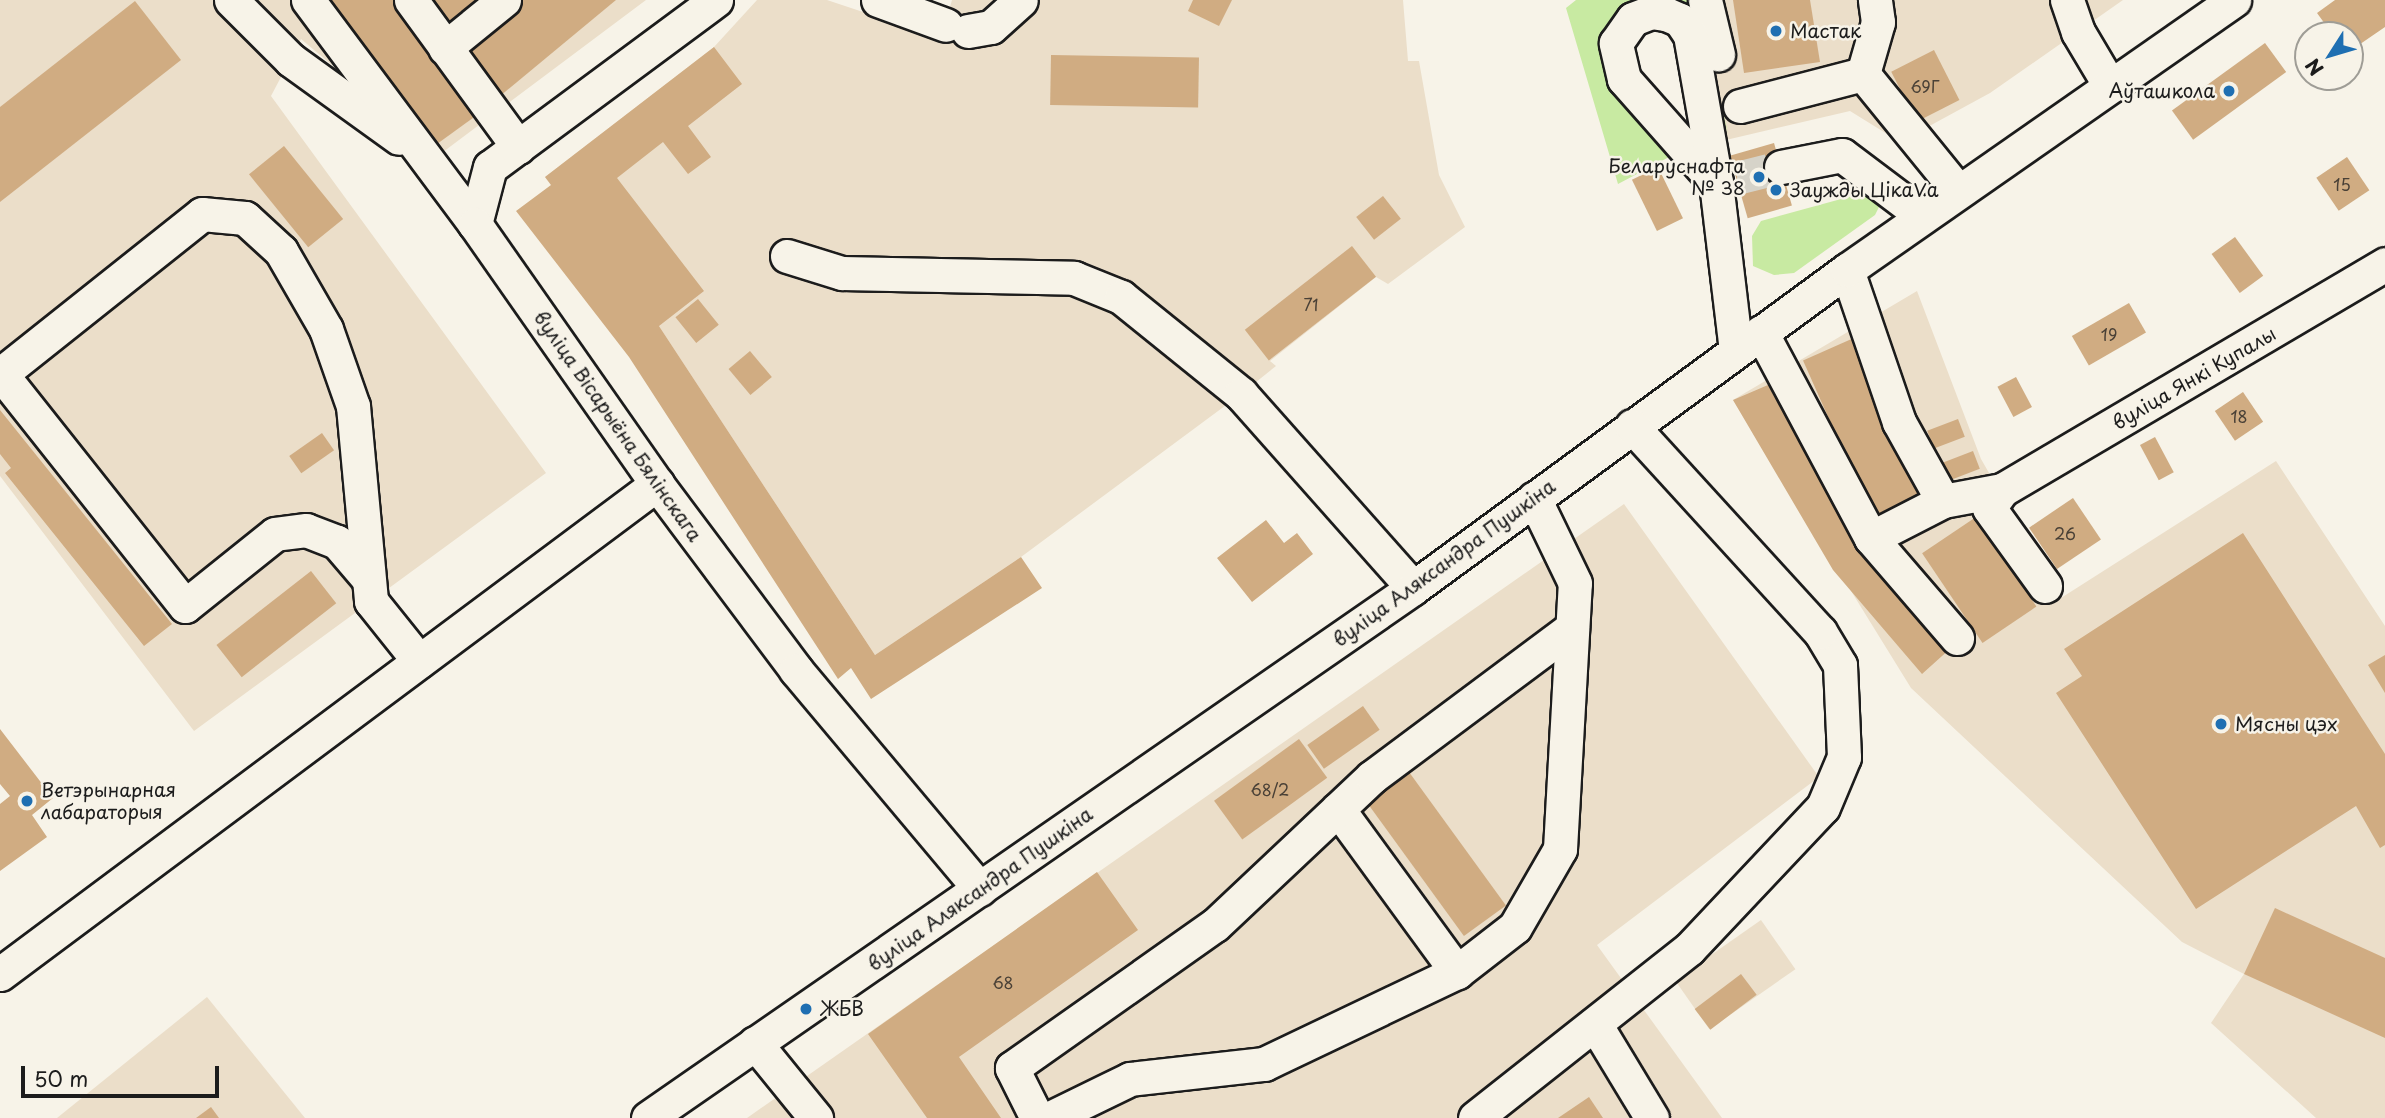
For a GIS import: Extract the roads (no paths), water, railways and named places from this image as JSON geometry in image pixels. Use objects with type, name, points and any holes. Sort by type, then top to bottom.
[{"type":"street","points":[[231,0],[291,60],[426,158]]},
{"type":"street","name":"вуліца Вісарыёна Бялінскага","points":[[308,0],[475,224],[657,484],[796,670],[980,889]]},
{"type":"street","points":[[411,0],[518,147]]},
{"type":"street","points":[[445,48],[504,0]]},
{"type":"street","points":[[475,224],[490,167],[716,0]]},
{"type":"street","points":[[877,0],[957,28],[991,27],[1021,0]]},
{"type":"street","points":[[1705,0],[1718,54]]},
{"type":"street","points":[[1863,74],[1878,22],[1875,0]]},
{"type":"street","points":[[2067,0],[2078,32],[2110,86]]},
{"type":"street","name":"вуліца Аляксандра Пушкіна","points":[[648,1118],[1413,588],[1847,270],[2234,0]]},
{"type":"street","points":[[1727,180],[1624,79],[1616,43],[1633,19],[1651,12],[1666,14],[1679,20],[1690,34],[1727,180],[1749,341],[1871,538],[1957,638]]},
{"type":"street","points":[[1740,106],[1863,74]]},
{"type":"street","points":[[1863,74],[1958,191]]},
{"type":"street","points":[[1782,167],[1842,155],[1923,216]]},
{"type":"street","points":[[366,576],[337,542],[306,530],[275,534],[185,606],[1,374],[202,214],[245,219],[281,251],[326,329],[353,406],[366,576],[371,601],[419,661]]},
{"type":"street","points":[[787,256],[842,274],[1074,278],[1121,298],[1241,394],[1413,588]]},
{"type":"street","name":"вуліца Янкі Купалы","points":[[1871,538],[1943,501],[2002,490],[2385,264]]},
{"type":"street","points":[[1847,270],[1899,422],[1943,501]]},
{"type":"street","points":[[1475,1118],[1689,949],[1823,807],[1844,757],[1840,665],[1820,632],[1632,426]]},
{"type":"street","points":[[0,974],[657,484]]},
{"type":"street","points":[[2002,490],[1989,508],[2045,586]]},
{"type":"street","points":[[1050,1118],[1130,1079],[1264,1064],[1457,972],[1515,927],[1560,849],[1575,583],[1534,498]]},
{"type":"street","points":[[1037,1118],[1013,1068],[1215,925],[1372,776],[1572,628]]},
{"type":"street","points":[[1338,809],[1457,972]]},
{"type":"street","points":[[1595,1024],[1652,1118]]},
{"type":"street","points":[[755,1043],[816,1118]]},
{"type":"tunnel","points":[[1737,178],[1781,167]]},
{"type":"place","name":"Мастак","points":[[1776,31]]},
{"type":"place","name":"Аўташкола","points":[[2229,91]]},
{"type":"place","name":"Беларуснафта № 38","points":[[1759,177]]},
{"type":"place","name":"Заужды ЦікаVа","points":[[1776,190]]},
{"type":"place","name":"Мясны цэх","points":[[2221,724]]},
{"type":"place","name":"Ветэрынарная лабараторыя","points":[[27,801]]},
{"type":"place","name":"ЖБВ","points":[[806,1009]]}]
